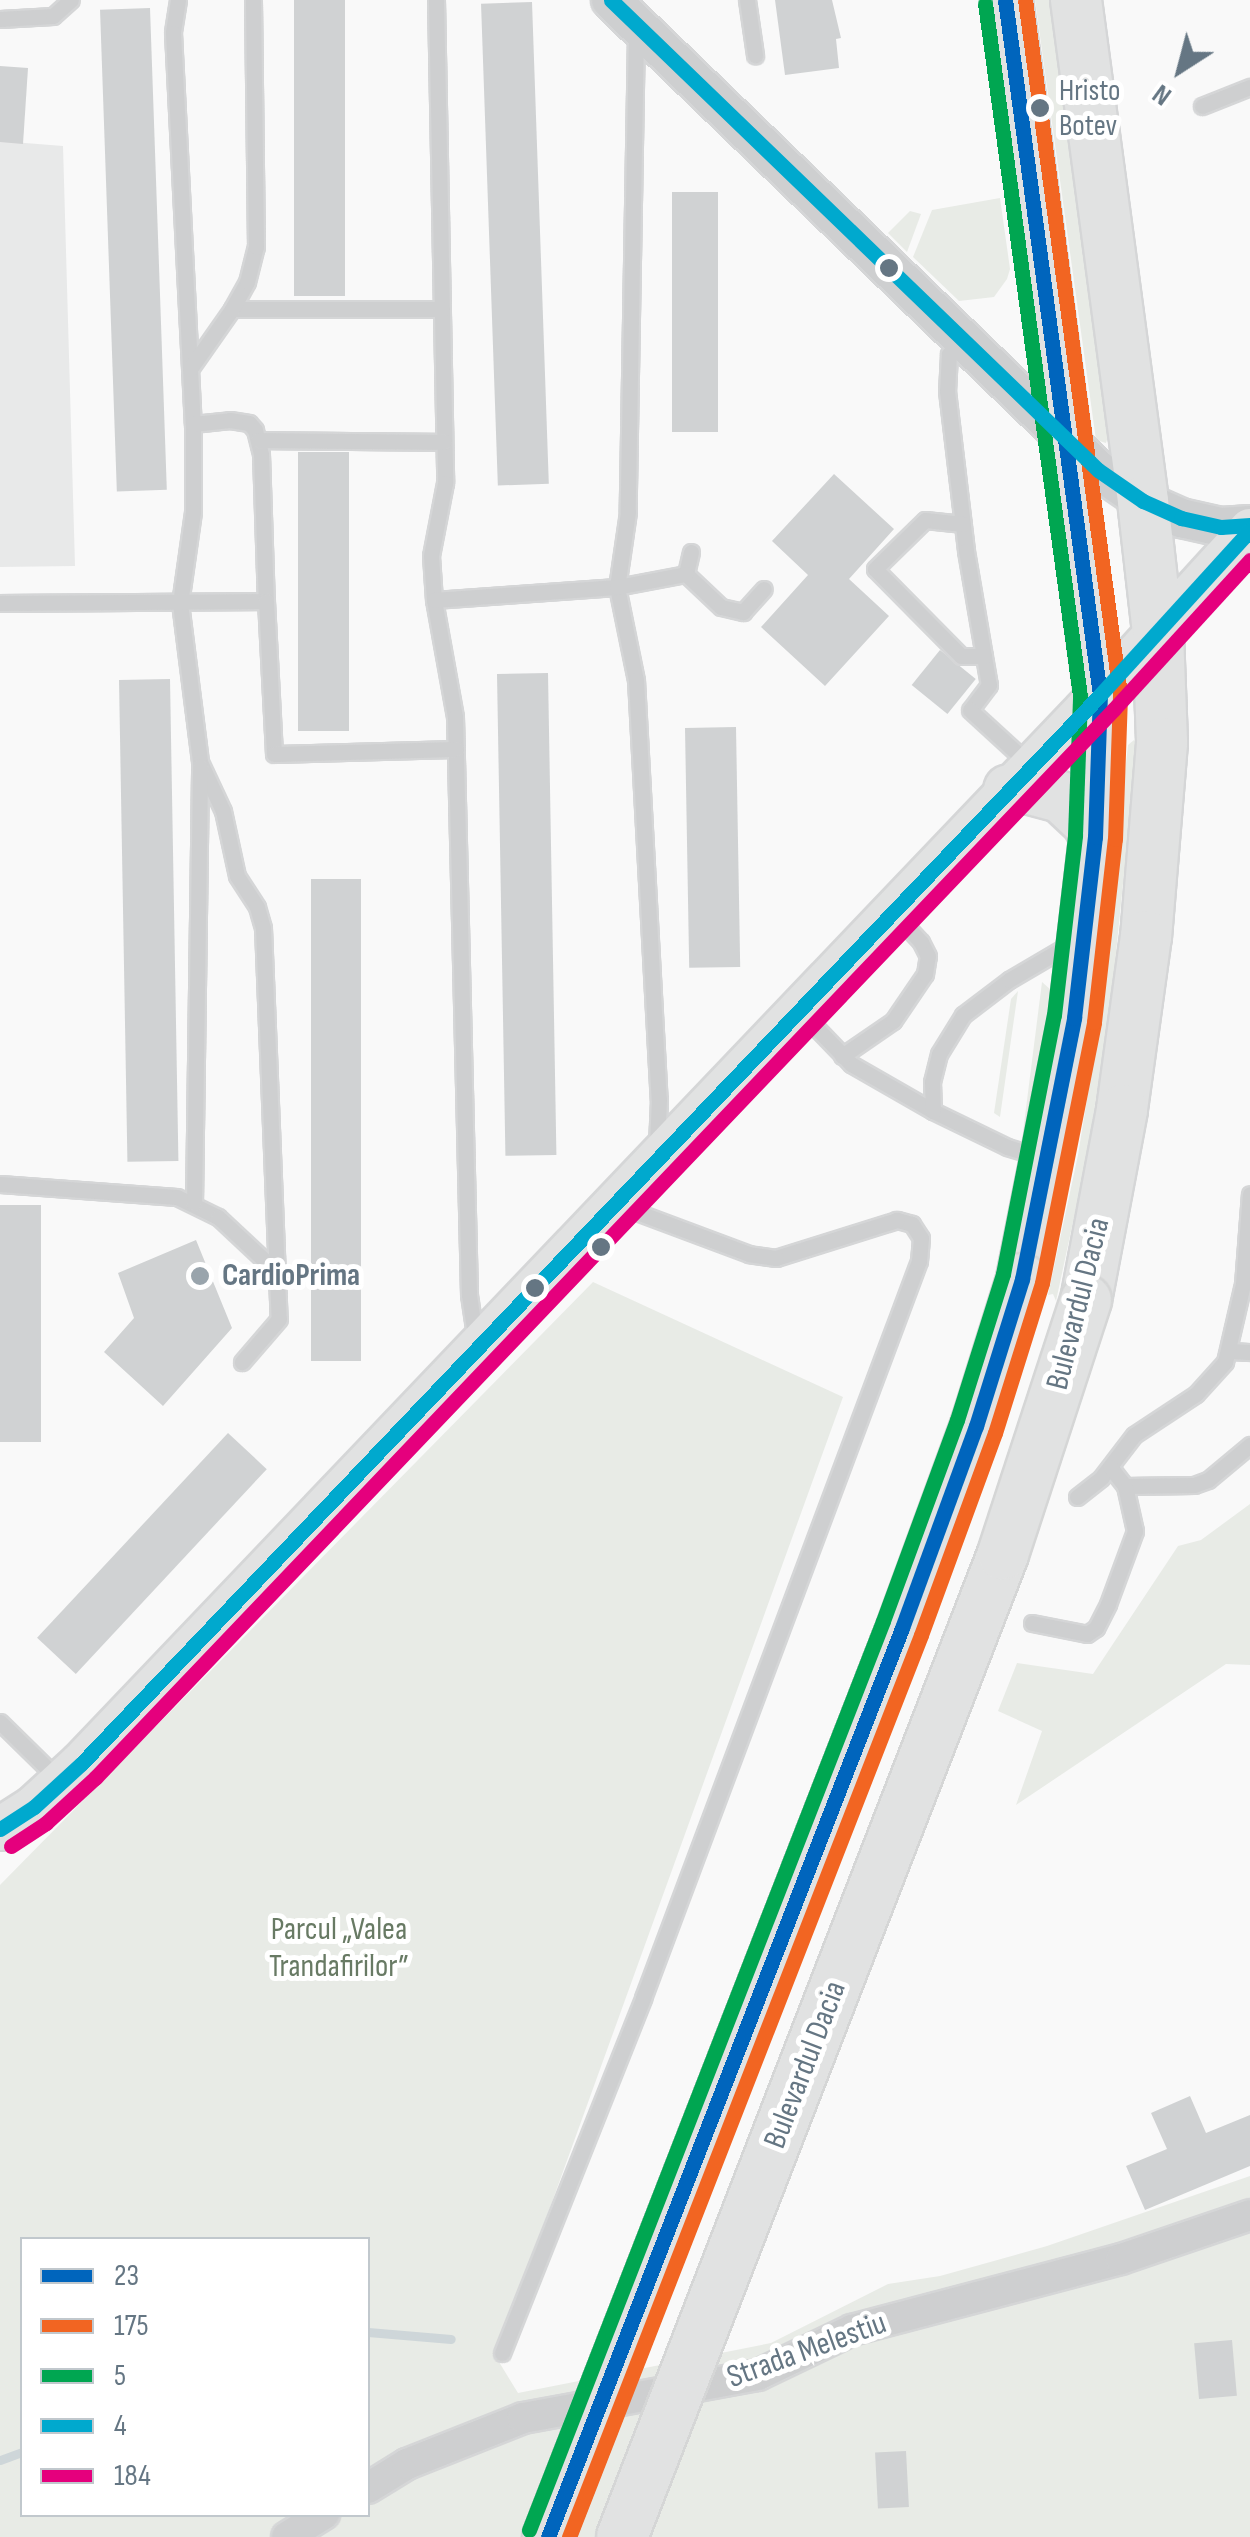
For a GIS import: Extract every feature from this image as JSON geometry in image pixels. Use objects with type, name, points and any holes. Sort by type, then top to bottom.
[{"type":"highway","name":"Bulevardul Dacia","points":[[548,2537],[902,1628],[976,1426],[1022,1279],[1048,1160],[1084,936],[1094,837],[1100,696],[1007,2]]},
{"type":"highway","name":"Bulevardul Dacia","points":[[622,2537],[1003,1554],[1086,1300],[1122,1110],[1146,936],[1162,743],[1158,633],[1080,11]]},
{"type":"highway","points":[[1021,778],[1026,788],[1061,796],[1087,820],[1094,837]]},
{"type":"main road","points":[[0,1829],[62,1782],[1100,696],[1250,527]]},
{"type":"street","points":[[623,11],[963,336],[1066,441],[1143,501],[1181,518],[1222,528],[1250,527]]},
{"type":"street","name":"Strada Melestiu","points":[[370,2487],[408,2464],[522,2418],[758,2375],[852,2330],[1121,2259],[1250,2215]]},
{"type":"street","points":[[287,2537],[319,2517]]},
{"type":"lane","points":[[0,19],[53,16],[71,0]]},
{"type":"lane","points":[[178,0],[173,33],[193,424],[193,512],[180,602],[200,762],[194,1202]]},
{"type":"lane","points":[[190,368],[232,310],[256,248],[253,0]]},
{"type":"lane","points":[[436,0],[445,483],[431,556],[434,600],[455,718],[468,1295],[477,1348]]},
{"type":"lane","points":[[747,0],[755,55]]},
{"type":"lane","points":[[623,11],[628,512],[618,587],[636,680],[659,1099],[657,1159]]},
{"type":"lane","points":[[1202,106],[1250,87]]},
{"type":"lane","points":[[232,310],[442,310]]},
{"type":"lane","points":[[963,336],[950,354],[947,391],[989,685],[970,710],[999,742],[1021,778]]},
{"type":"lane","points":[[193,424],[242,421],[250,423],[258,440],[274,754],[456,749]]},
{"type":"lane","points":[[258,440],[444,442]]},
{"type":"lane","points":[[963,524],[925,520],[875,570],[961,656],[984,656]]},
{"type":"lane","points":[[686,574],[691,552]]},
{"type":"lane","points":[[434,600],[618,587],[686,574]]},
{"type":"lane","points":[[686,574],[720,607],[743,612],[764,589]]},
{"type":"lane","points":[[0,603],[266,600]]},
{"type":"lane","points":[[200,762],[223,811],[238,876],[257,907],[263,928],[279,1320],[242,1362]]},
{"type":"lane","points":[[842,1056],[893,1021],[925,974],[928,956],[921,942],[892,911]]},
{"type":"lane","points":[[933,1111],[932,1082],[939,1054],[963,1015],[1009,980],[1084,936]]},
{"type":"lane","points":[[800,1010],[842,1056],[933,1111],[1007,1147],[1048,1160]]},
{"type":"lane","points":[[0,1184],[148,1194],[194,1202],[218,1218],[279,1274]]},
{"type":"lane","points":[[1077,1498],[1110,1468],[1134,1435],[1216,1378],[1229,1352],[1244,1284],[1250,1194]]},
{"type":"lane","points":[[502,2353],[642,1998],[907,1300],[921,1238],[912,1224],[897,1220],[776,1258],[749,1254],[614,1204]]},
{"type":"lane","points":[[1229,1352],[1250,1352]]},
{"type":"lane","points":[[1126,1486],[1194,1485],[1208,1480],[1250,1445]]},
{"type":"lane","points":[[1032,1623],[1086,1634],[1096,1628],[1135,1531],[1126,1486],[1110,1468]]},
{"type":"lane","points":[[0,1722],[62,1782]]},
{"type":"shaded area","points":[[0,141],[63,146],[75,566],[0,567]]},
{"type":"green space","points":[[1035,0],[1050,0],[1109,433],[1106,443],[1096,440]]},
{"type":"green space","points":[[1000,198],[1010,269],[1007,279],[994,297],[959,301],[913,257],[932,210]]},
{"type":"green space","points":[[910,211],[921,214],[907,252],[888,233]]},
{"type":"green space","points":[[1134,740],[1137,744],[1112,993],[1087,1157],[1056,1301],[1053,1294],[1048,1295],[1094,1056],[1128,745]]},
{"type":"green space","points":[[1042,982],[1051,990],[1031,1128],[1023,1132]]},
{"type":"green space","points":[[1018,991],[1000,1117],[994,1113],[1011,999]]},
{"type":"green space","name":"Parcul „Valea Trandafirilor”","points":[[593,1282],[843,1397],[496,2357],[518,2393],[771,2343],[888,2284],[940,2276],[1047,2246],[1250,2176],[1250,2537],[0,2537],[0,1885]]},
{"type":"green space","points":[[1250,1504],[1250,1665],[1226,1664],[1016,1805],[1042,1731],[998,1711],[1017,1663],[1093,1674],[1178,1546],[1201,1540]]},
{"type":"building","points":[[294,0],[345,0],[345,296],[294,296]]},
{"type":"building","points":[[775,0],[832,0],[841,38],[836,39],[839,68],[785,75]]},
{"type":"building","points":[[532,2],[549,484],[498,485],[481,4]]},
{"type":"building","points":[[150,8],[167,490],[117,491],[100,10]]},
{"type":"building","points":[[0,66],[28,68],[23,144],[0,142]]},
{"type":"building","points":[[672,192],[718,192],[718,432],[672,432]]},
{"type":"building","points":[[298,452],[349,452],[349,731],[298,731]]},
{"type":"building","points":[[834,474],[894,529],[849,579],[889,616],[825,686],[761,627],[808,575],[772,541]]},
{"type":"building","points":[[940,650],[976,679],[947,714],[912,685]]},
{"type":"building","points":[[548,673],[556,1155],[505,1156],[497,674]]},
{"type":"building","points":[[170,679],[178,1161],[127,1162],[119,680]]},
{"type":"building","points":[[736,727],[740,967],[689,968],[685,728]]},
{"type":"building","points":[[311,879],[361,879],[361,1361],[311,1361]]},
{"type":"building","points":[[0,1205],[41,1205],[41,1442],[0,1442]]},
{"type":"building","points":[[196,1240],[232,1328],[163,1406],[104,1352],[134,1318],[118,1273]]},
{"type":"building","points":[[228,1433],[267,1469],[76,1674],[37,1638]]},
{"type":"building","points":[[1190,2096],[1206,2133],[1250,2115],[1250,2166],[1145,2210],[1126,2166],[1167,2149],[1151,2113]]},
{"type":"building","points":[[1232,2340],[1237,2396],[1199,2399],[1194,2343]]},
{"type":"building","points":[[906,2451],[909,2507],[878,2509],[875,2453]]},
{"type":"waterway","points":[[370,2332],[451,2339]]},
{"type":"waterway","points":[[0,2460],[20,2453]]},
{"type":"transit line","name":"4","points":[[611,0],[1098,470],[1143,501],[1181,518],[1221,527],[1250,525]]},
{"type":"transit line","name":"23","points":[[548,2537],[902,1628],[976,1426],[1022,1279],[1074,1018],[1095,837],[1100,695],[1005,0]]},
{"type":"transit line","name":"175","points":[[569,2537],[921,1635],[995,1433],[1042,1283],[1094,1022],[1115,839],[1120,694],[1025,0]]},
{"type":"transit line","name":"5","points":[[529,2530],[883,1621],[957,1420],[1003,1274],[1054,1015],[1075,835],[1080,696],[985,3]]},
{"type":"transit line","name":"4","points":[[0,1829],[34,1807],[81,1764],[1100,695],[1250,530]]},
{"type":"transit line","name":"184","points":[[11,1846],[46,1823],[95,1778],[1114,709],[1250,560]]},
{"type":"place","name":"Hristo Botev","points":[[1040,108]]},
{"type":"place","name":"CardioPrima","points":[[200,1276]]}]
